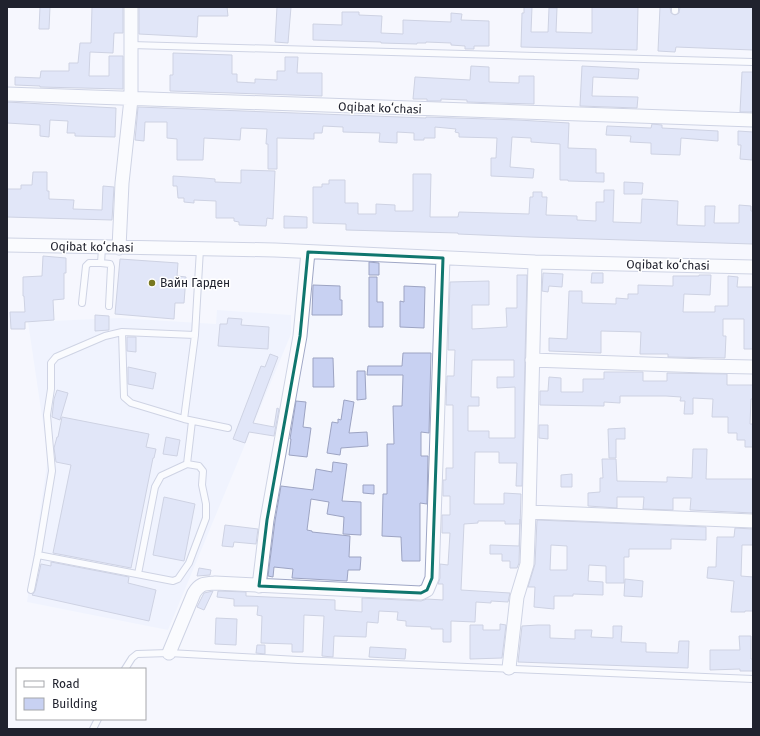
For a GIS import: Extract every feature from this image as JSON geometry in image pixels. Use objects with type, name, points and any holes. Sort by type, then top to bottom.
[{"type":"street","points":[[119,248],[122,183],[131,99],[132,7]]},
{"type":"street","name":"Oqibat koʻchasi","points":[[7,94],[753,120]]},
{"type":"street","name":"Oqibat koʻchasi","points":[[7,245],[308,252],[535,262],[753,267]]},
{"type":"street","points":[[259,586],[267,520],[300,336],[308,252]]},
{"type":"street","points":[[169,653],[198,587],[204,584],[421,593],[427,590],[432,578],[443,258]]},
{"type":"street","points":[[509,668],[517,597],[527,564],[535,262]]},
{"type":"street","points":[[532,360],[704,366],[753,366]]},
{"type":"street","points":[[529,512],[753,521]]},
{"type":"lane","points":[[131,45],[753,62]]},
{"type":"lane","points":[[101,263],[102,248]]},
{"type":"lane","points":[[184,419],[195,335],[200,249]]},
{"type":"lane","points":[[82,303],[86,266],[89,263],[101,263],[110,264],[111,267],[109,306]]},
{"type":"lane","points":[[31,590],[52,471],[47,415],[52,389],[52,363],[56,357],[105,336],[122,332],[195,335]]},
{"type":"lane","points":[[122,332],[124,397],[131,403],[184,419],[228,428]]},
{"type":"lane","points":[[187,464],[192,421]]},
{"type":"lane","points":[[38,555],[173,581],[178,579],[189,563],[206,518],[206,504],[202,485],[203,471],[199,466],[187,464],[161,476],[155,487],[138,574]]},
{"type":"lane","points":[[126,668],[136,654],[169,653],[298,660],[753,679]]},
{"type":"lane","points":[[93,729],[98,720]]},
{"type":"highlighted area","points":[[308,252],[443,258],[432,578],[427,590],[421,593],[259,586],[267,520],[300,336]]},
{"type":"shaded area","points":[[217,310],[291,315],[291,334],[168,630],[27,602],[48,457],[28,322],[119,318],[216,324]]},
{"type":"building","points":[[40,7],[50,7],[49,29],[39,29]]},
{"type":"building","points":[[92,7],[123,7],[123,33],[114,33],[113,53],[90,52],[89,76],[109,76],[109,56],[123,56],[123,89],[15,85],[15,77],[40,78],[41,71],[69,71],[69,63],[78,63],[80,43],[91,43]]},
{"type":"building","points":[[139,7],[227,7],[228,16],[198,16],[197,37],[139,34]]},
{"type":"building","points":[[277,7],[291,7],[288,43],[275,42]]},
{"type":"building","points":[[524,7],[532,7],[531,32],[548,32],[549,8],[557,8],[556,32],[592,33],[592,7],[638,7],[637,50],[521,47],[522,13],[524,13]]},
{"type":"building","points":[[660,7],[670,7],[671,13],[675,15],[679,13],[680,7],[753,7],[753,50],[676,47],[675,52],[658,51]]},
{"type":"building","points":[[342,12],[359,12],[359,15],[382,16],[381,33],[403,34],[403,20],[451,22],[451,13],[462,14],[461,20],[489,21],[489,46],[474,46],[474,49],[465,49],[465,46],[451,45],[451,43],[426,42],[417,44],[313,40],[313,24],[342,25]]},
{"type":"building","points":[[173,53],[232,55],[232,74],[237,74],[237,82],[255,83],[255,79],[277,80],[277,71],[285,71],[285,57],[298,57],[297,73],[322,73],[322,96],[170,91],[170,75],[173,75]]},
{"type":"building","points":[[471,66],[489,67],[489,82],[519,83],[519,76],[534,76],[534,104],[467,102],[467,100],[441,99],[441,101],[427,101],[427,99],[413,99],[415,77],[470,80]]},
{"type":"building","points":[[582,66],[639,69],[638,79],[593,77],[592,96],[638,97],[637,108],[580,106]]},
{"type":"building","points":[[742,72],[753,72],[753,112],[740,112]]},
{"type":"building","points":[[7,102],[116,108],[115,137],[75,136],[75,133],[67,133],[68,121],[50,120],[49,137],[40,136],[40,125],[7,123]]},
{"type":"building","points":[[138,107],[569,123],[568,148],[596,149],[596,173],[604,173],[604,182],[560,180],[560,144],[531,142],[531,138],[512,137],[510,167],[534,169],[533,178],[491,176],[491,158],[496,158],[497,138],[459,137],[459,133],[455,132],[456,129],[435,127],[435,138],[424,138],[424,140],[414,140],[414,133],[397,132],[397,143],[379,142],[380,133],[343,132],[343,127],[323,126],[322,133],[314,133],[314,139],[277,138],[277,169],[268,169],[268,144],[266,144],[267,129],[241,128],[240,140],[204,138],[203,160],[177,160],[177,139],[167,138],[167,122],[145,122],[144,141],[135,140]]},
{"type":"building","points":[[652,124],[662,125],[662,128],[718,131],[718,141],[681,138],[680,155],[651,154],[651,143],[630,142],[631,136],[606,135],[607,126],[651,128]]},
{"type":"building","points":[[738,131],[753,132],[752,160],[740,159],[741,145],[738,145]]},
{"type":"building","points":[[241,170],[275,171],[273,219],[267,218],[266,226],[239,225],[239,222],[234,221],[234,218],[216,218],[216,201],[194,200],[194,203],[184,202],[184,198],[178,198],[177,186],[173,186],[173,176],[215,179],[215,182],[241,183]]},
{"type":"building","points":[[33,172],[47,172],[47,191],[49,191],[49,199],[74,200],[73,209],[102,210],[103,186],[114,187],[112,220],[7,217],[7,189],[21,189],[21,185],[32,185]]},
{"type":"building","points":[[413,174],[431,174],[430,217],[458,217],[459,212],[529,214],[530,197],[533,197],[533,192],[542,192],[542,197],[547,197],[546,215],[577,216],[577,220],[596,221],[596,202],[604,202],[604,190],[614,190],[613,222],[641,223],[642,199],[678,201],[677,225],[705,226],[705,206],[715,206],[714,223],[739,223],[739,205],[751,206],[751,211],[753,211],[753,244],[346,230],[346,224],[313,223],[313,187],[322,187],[322,184],[329,184],[329,180],[345,180],[345,203],[358,203],[358,214],[376,214],[376,204],[395,205],[395,211],[413,211]]},
{"type":"building","points":[[624,182],[643,183],[642,194],[624,194]]},
{"type":"building","points":[[284,216],[307,217],[307,228],[284,228]]},
{"type":"building","points":[[43,256],[66,258],[66,273],[64,273],[64,299],[53,300],[54,320],[25,322],[25,329],[11,329],[10,312],[25,312],[23,277],[42,276]]},
{"type":"building","name":"Вайн Гарден","points":[[120,259],[178,263],[177,276],[186,277],[184,303],[175,303],[174,319],[115,314]]},
{"type":"building","points":[[369,262],[379,263],[379,275],[369,275]]},
{"type":"building","points":[[543,273],[563,274],[562,287],[549,286],[548,292],[542,291]]},
{"type":"building","points":[[592,273],[603,273],[603,283],[591,283]]},
{"type":"building","points":[[517,275],[527,275],[522,486],[516,486],[517,463],[499,463],[499,452],[475,452],[474,504],[504,504],[504,493],[521,494],[519,563],[517,568],[510,568],[510,561],[502,561],[502,554],[490,554],[490,545],[519,546],[520,524],[505,524],[505,521],[478,521],[478,523],[464,524],[461,590],[510,593],[508,602],[476,602],[475,622],[451,621],[451,642],[443,642],[443,629],[406,626],[406,621],[397,620],[398,612],[379,611],[378,623],[367,622],[366,637],[334,636],[333,657],[322,656],[324,616],[304,615],[303,652],[292,652],[292,644],[261,643],[262,616],[257,615],[258,606],[234,606],[234,599],[217,597],[218,591],[246,592],[246,596],[335,600],[335,610],[362,612],[362,598],[421,601],[427,599],[443,600],[443,584],[438,584],[440,578],[440,564],[448,565],[450,533],[442,533],[442,515],[450,515],[450,496],[443,496],[443,480],[446,480],[446,468],[453,468],[453,405],[446,405],[447,376],[454,376],[455,350],[448,350],[450,282],[489,281],[489,305],[472,305],[472,329],[507,327],[506,308],[517,308]],"holes":[[[472,360],[514,360],[514,377],[497,377],[497,388],[515,387],[515,438],[489,438],[489,431],[468,431],[468,406],[479,406],[479,397],[471,397]]]},
{"type":"building","points":[[711,275],[710,295],[684,294],[683,312],[715,312],[715,306],[728,306],[728,276],[738,277],[737,287],[753,287],[753,349],[744,349],[744,319],[723,319],[723,336],[726,336],[725,358],[668,357],[668,354],[640,354],[641,332],[601,331],[601,353],[549,351],[549,338],[567,339],[569,291],[582,291],[582,303],[616,304],[616,298],[628,299],[628,294],[638,294],[638,285],[673,286],[673,276]]},
{"type":"building","points":[[369,277],[377,277],[377,302],[383,302],[383,327],[369,327]]},
{"type":"building","points":[[313,285],[340,286],[342,315],[312,315]]},
{"type":"building","points":[[404,286],[425,287],[424,328],[400,327],[400,301],[404,302]]},
{"type":"building","points":[[95,315],[109,316],[109,330],[95,331]]},
{"type":"building","points":[[228,318],[242,319],[241,325],[269,327],[268,349],[218,346],[220,324],[227,324]]},
{"type":"building","points":[[127,337],[136,337],[136,352],[127,351]]},
{"type":"building","points":[[403,353],[431,353],[429,433],[421,432],[421,456],[428,456],[427,504],[420,503],[420,561],[402,561],[401,537],[382,536],[383,494],[387,494],[387,444],[394,444],[393,406],[402,406],[403,375],[367,375],[368,366],[402,366]]},
{"type":"building","points":[[270,354],[278,357],[253,423],[274,427],[277,408],[279,409],[274,436],[249,432],[245,443],[233,439],[261,366],[265,367]]},
{"type":"building","points":[[313,358],[333,358],[334,387],[313,387]]},
{"type":"building","points":[[128,367],[156,373],[153,389],[128,384]]},
{"type":"building","points":[[357,371],[365,371],[366,399],[357,400]]},
{"type":"building","points":[[604,372],[643,372],[643,381],[667,381],[667,373],[727,374],[727,385],[753,385],[750,424],[753,424],[753,447],[745,447],[745,440],[737,440],[737,433],[728,433],[728,417],[712,417],[713,399],[693,398],[693,414],[684,414],[685,401],[680,401],[681,397],[666,396],[620,396],[620,403],[604,402],[604,406],[540,405],[540,391],[548,391],[549,377],[561,378],[561,392],[583,392],[583,379],[604,379]]},
{"type":"building","points":[[57,390],[68,393],[60,420],[52,417],[54,399]]},
{"type":"building","points":[[344,400],[354,402],[349,433],[367,432],[368,446],[341,448],[340,455],[327,453],[332,422],[338,423],[338,419],[341,420]]},
{"type":"building","points":[[296,401],[306,402],[303,427],[311,428],[307,457],[289,455]]},
{"type":"building","points":[[62,417],[149,434],[146,447],[156,449],[131,568],[53,553],[71,465],[56,462],[54,448]]},
{"type":"building","points":[[539,425],[548,425],[548,439],[539,438]]},
{"type":"building","points":[[625,428],[625,439],[616,439],[616,458],[609,458],[608,429]]},
{"type":"building","points":[[166,437],[180,440],[177,456],[163,454]]},
{"type":"building","points":[[693,449],[707,449],[706,479],[753,479],[753,513],[690,510],[691,498],[673,498],[673,510],[643,509],[644,497],[617,497],[617,508],[588,506],[588,493],[600,492],[600,478],[603,478],[602,459],[616,459],[617,481],[667,482],[667,477],[692,478]]},
{"type":"building","points":[[333,462],[347,464],[342,501],[361,502],[361,535],[343,534],[344,517],[327,514],[329,502],[311,499],[307,530],[312,532],[350,536],[349,557],[361,557],[360,570],[348,570],[347,581],[292,578],[293,569],[274,567],[273,577],[268,576],[281,486],[313,490],[316,469],[332,472]]},
{"type":"building","points":[[572,474],[572,487],[561,487],[561,475]]},
{"type":"building","points":[[363,485],[374,485],[374,494],[363,493]]},
{"type":"building","points":[[164,497],[195,504],[184,561],[153,555]]},
{"type":"building","points":[[537,520],[706,527],[706,540],[671,539],[671,549],[629,549],[629,557],[624,557],[624,583],[606,583],[606,566],[589,565],[588,581],[603,582],[603,595],[573,594],[573,596],[554,596],[554,609],[534,607],[535,587],[528,587],[535,564]],"holes":[[[551,545],[567,546],[567,570],[550,570]]]},
{"type":"building","points":[[225,525],[258,529],[256,544],[234,542],[233,547],[222,546]]},
{"type":"building","points":[[735,528],[753,529],[753,545],[742,545],[741,576],[753,577],[753,611],[731,612],[734,581],[707,578],[708,567],[716,567],[717,537],[734,537]]},
{"type":"building","points":[[51,562],[129,577],[128,583],[156,590],[149,621],[32,595],[35,591],[41,564],[51,566]]},
{"type":"building","points":[[199,568],[211,570],[210,575],[197,576]]},
{"type":"building","points":[[625,579],[643,581],[642,597],[624,596]]},
{"type":"building","points":[[213,591],[204,610],[197,607],[204,593]]},
{"type":"building","points":[[216,618],[237,619],[236,645],[215,644]]},
{"type":"building","points":[[500,624],[506,625],[502,658],[470,659],[470,625],[483,625],[483,630],[500,630]]},
{"type":"building","points":[[550,625],[550,638],[575,639],[575,630],[592,630],[591,637],[613,638],[613,626],[622,626],[621,642],[646,643],[646,652],[678,653],[679,641],[689,641],[688,668],[518,662],[522,626]]},
{"type":"building","points":[[739,636],[751,636],[751,659],[753,659],[753,671],[740,671],[740,669],[710,670],[710,650],[740,650]]},
{"type":"building","points":[[257,645],[265,645],[265,654],[256,653]]},
{"type":"building","points":[[370,647],[406,649],[405,659],[369,657]]},
{"type":"place","name":"Вайн Гарден","points":[[152,283]]}]
